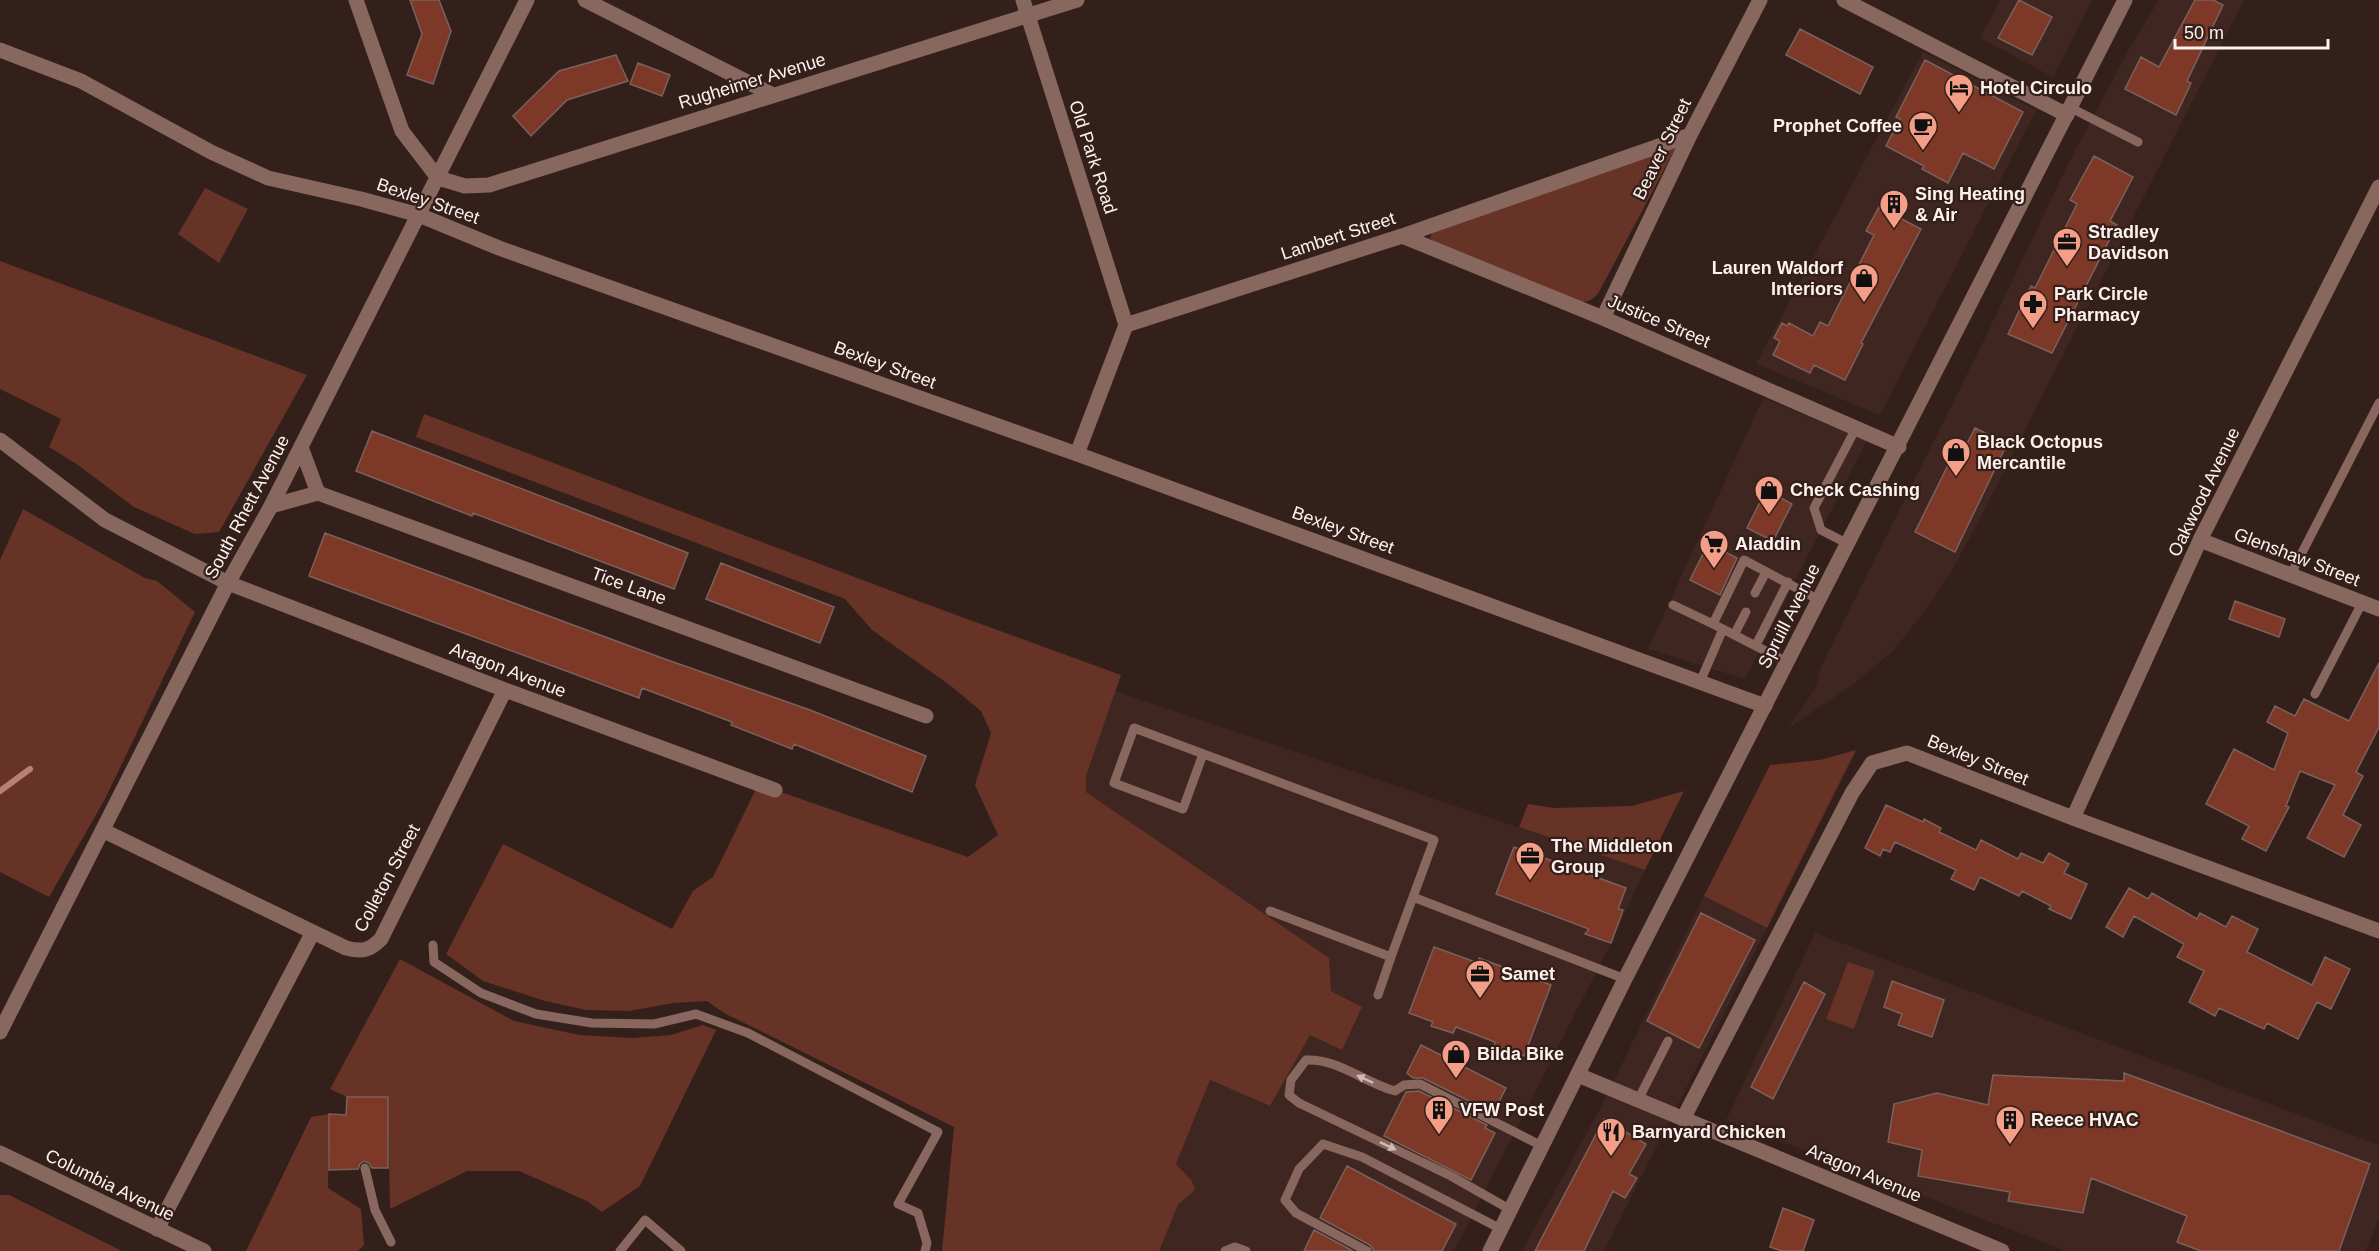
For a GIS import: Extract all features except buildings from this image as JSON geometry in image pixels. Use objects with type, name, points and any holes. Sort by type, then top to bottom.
[{"type":"street","points":[[356,0],[402,131],[438,178]]},
{"type":"street","name":"South Rhett Avenue","points":[[0,1032],[228,583],[302,447],[527,0]]},
{"type":"street","points":[[585,0],[771,94]]},
{"type":"street","name":"Old Park Road","points":[[1023,0],[1126,325]]},
{"type":"street","name":"Rugheimer Avenue","points":[[438,178],[465,186],[489,185],[771,94],[1077,0]]},
{"type":"street","name":"Beaver Street","points":[[1603,318],[1689,135],[1760,0]]},
{"type":"street","points":[[1844,0],[2069,112]]},
{"type":"street","name":"Spruill Avenue","points":[[1490,1251],[1625,980],[1899,447],[2125,0]]},
{"type":"street","name":"Bexley Street","points":[[0,50],[81,81],[211,152],[268,178],[419,215],[499,248],[1077,454],[1765,706]]},
{"type":"street","name":"Lambert Street","points":[[1126,325],[1402,236],[1689,135]]},
{"type":"street","name":"Oakwood Avenue","points":[[2073,818],[2200,540],[2379,187]]},
{"type":"street","name":"Justice Street","points":[[1402,236],[1603,318],[1899,447]]},
{"type":"street","points":[[1077,454],[1126,325]]},
{"type":"street","name":"Aragon Avenue","points":[[0,440],[105,520],[228,583],[505,690],[775,790]]},
{"type":"street","points":[[271,506],[318,493],[302,447]]},
{"type":"street","name":"Tice Lane","points":[[318,493],[926,716]]},
{"type":"street","name":"Glenshaw Street","points":[[2200,540],[2379,609]]},
{"type":"street","name":"Colleton Street","points":[[104,831],[346,948],[360,952],[371,949],[381,939],[505,690]]},
{"type":"street","name":"Bexley Street","points":[[1683,1119],[1852,794],[1872,763],[1908,753],[2073,818],[2379,931]]},
{"type":"street","points":[[157,1229],[313,932]]},
{"type":"street","name":"Aragon Avenue","points":[[1578,1075],[2002,1251]]},
{"type":"street","name":"Columbia Avenue","points":[[0,1153],[204,1251]]},
{"type":"lane","points":[[2069,112],[2138,142]]},
{"type":"lane","points":[[2290,576],[2379,403]]},
{"type":"lane","points":[[1848,544],[1821,530],[1814,508],[1856,428]]},
{"type":"lane","points":[[1713,624],[1744,560],[1819,600]]},
{"type":"lane","points":[[1755,593],[1766,572]]},
{"type":"lane","points":[[1756,645],[1788,582]]},
{"type":"lane","points":[[2315,694],[2362,603]]},
{"type":"lane","points":[[1673,604],[1787,662]]},
{"type":"lane","points":[[1734,635],[1746,612]]},
{"type":"lane","points":[[1700,682],[1723,629]]},
{"type":"lane","points":[[1203,754],[1184,809],[1114,783],[1134,728],[1434,840],[1378,995]]},
{"type":"lane","points":[[1413,897],[1625,980]]},
{"type":"lane","points":[[1270,911],[1391,957]]},
{"type":"lane","points":[[433,945],[434,962],[481,993],[536,1014],[592,1023],[654,1024],[696,1014],[748,1033],[938,1132],[898,1204],[918,1213],[927,1243],[925,1251]]},
{"type":"lane","points":[[1638,1100],[1668,1041]]},
{"type":"lane","points":[[1511,1210],[1451,1176],[1299,1103],[1289,1095],[1291,1080],[1306,1060],[1320,1059],[1395,1091],[1404,1085],[1420,1084],[1542,1146]]},
{"type":"lane","points":[[1367,1251],[1296,1213],[1285,1200],[1299,1169],[1323,1143],[1362,1157],[1501,1229]]},
{"type":"lane","points":[[365,1168],[375,1210],[391,1242]]},
{"type":"lane","points":[[620,1251],[645,1220],[681,1251]]},
{"type":"lane","points":[[1225,1251],[1234,1247],[1246,1251]]},
{"type":"shaded area","points":[[2000,0],[2092,0],[2053,77],[1980,38]]},
{"type":"shaded area","points":[[2159,0],[2244,0],[1952,570],[1929,605],[1894,650],[1851,686],[1787,729],[1815,689],[1821,667],[1987,334],[2066,168],[2128,51]]},
{"type":"shaded area","points":[[1923,52],[2036,110],[1880,415],[1756,364]]},
{"type":"shaded area","points":[[1675,146],[1599,292],[1588,301],[1579,302],[1433,242],[1430,238],[1432,233]]},
{"type":"shaded area","points":[[205,188],[248,209],[219,263],[178,234]]},
{"type":"shaded area","points":[[0,261],[307,375],[219,532],[195,534],[134,507],[78,465],[49,447],[61,419],[0,389]]},
{"type":"shaded area","points":[[1763,398],[1867,440],[1745,679],[1648,649]]},
{"type":"shaded area","points":[[424,414],[918,601],[1121,675],[1086,776],[1086,792],[1329,958],[1331,991],[1362,1007],[1342,1050],[1310,1035],[1270,1106],[1210,1080],[1176,1164],[1192,1181],[1195,1190],[1178,1205],[1159,1251],[942,1251],[954,1127],[724,1013],[707,1001],[673,1003],[629,1011],[586,1010],[545,1001],[483,981],[446,954],[503,844],[672,929],[693,891],[713,877],[755,791],[775,790],[968,857],[998,835],[975,785],[991,733],[981,711],[951,686],[872,630],[845,599],[416,437]]},
{"type":"shaded area","points":[[23,509],[145,578],[157,581],[195,612],[105,799],[49,897],[0,872],[0,560]]},
{"type":"shaded area","points":[[1115,691],[1645,870],[1607,951],[1454,1251],[1157,1251],[1178,1205],[1195,1190],[1192,1181],[1176,1164],[1210,1080],[1270,1106],[1331,991],[1086,792],[1086,776]]},
{"type":"shaded area","points":[[1856,750],[1767,928],[1704,896],[1770,765],[1820,760]]},
{"type":"shaded area","points":[[1684,791],[1645,870],[1519,827],[1528,804],[1554,808],[1632,806]]},
{"type":"shaded area","points":[[1704,896],[1767,928],[1604,1251],[1522,1251],[1602,1105]]},
{"type":"shaded area","points":[[1815,933],[2379,1145],[2379,1217],[2366,1251],[2066,1251],[1726,1120]]},
{"type":"shaded area","points":[[400,959],[514,1021],[579,1035],[632,1038],[671,1035],[703,1025],[716,1030],[640,1186],[602,1212],[587,1201],[519,1171],[467,1171],[390,1209],[388,1098],[347,1097],[330,1089]]},
{"type":"shaded area","points":[[1848,962],[1875,971],[1854,1029],[1826,1019]]},
{"type":"shaded area","points":[[329,1114],[328,1188],[361,1209],[364,1245],[358,1251],[246,1251],[311,1117]]},
{"type":"shaded area","points":[[0,1195],[9,1195],[122,1251],[0,1251]]},
{"type":"waterway","points":[[0,791],[30,769]]},
{"type":"place","name":"Hotel Circulo","points":[[1959,114]]},
{"type":"place","name":"Prophet Coffee","points":[[1923,152]]},
{"type":"place","name":"Sing Heating & Air","points":[[1894,230]]},
{"type":"place","name":"Stradley Davidson","points":[[2067,268]]},
{"type":"place","name":"Lauren Waldorf Interiors","points":[[1864,304]]},
{"type":"place","name":"Park Circle Pharmacy","points":[[2033,330]]},
{"type":"place","name":"Black Octopus Mercantile","points":[[1956,478]]},
{"type":"place","name":"Check Cashing","points":[[1769,516]]},
{"type":"place","name":"Aladdin","points":[[1714,570]]},
{"type":"place","name":"The Middleton Group","points":[[1530,882]]},
{"type":"place","name":"Samet","points":[[1480,1000]]},
{"type":"place","name":"Bilda Bike","points":[[1456,1080]]},
{"type":"place","name":"VFW Post","points":[[1439,1136]]},
{"type":"place","name":"Reece HVAC","points":[[2010,1146]]},
{"type":"place","name":"Barnyard Chicken","points":[[1611,1158]]}]
